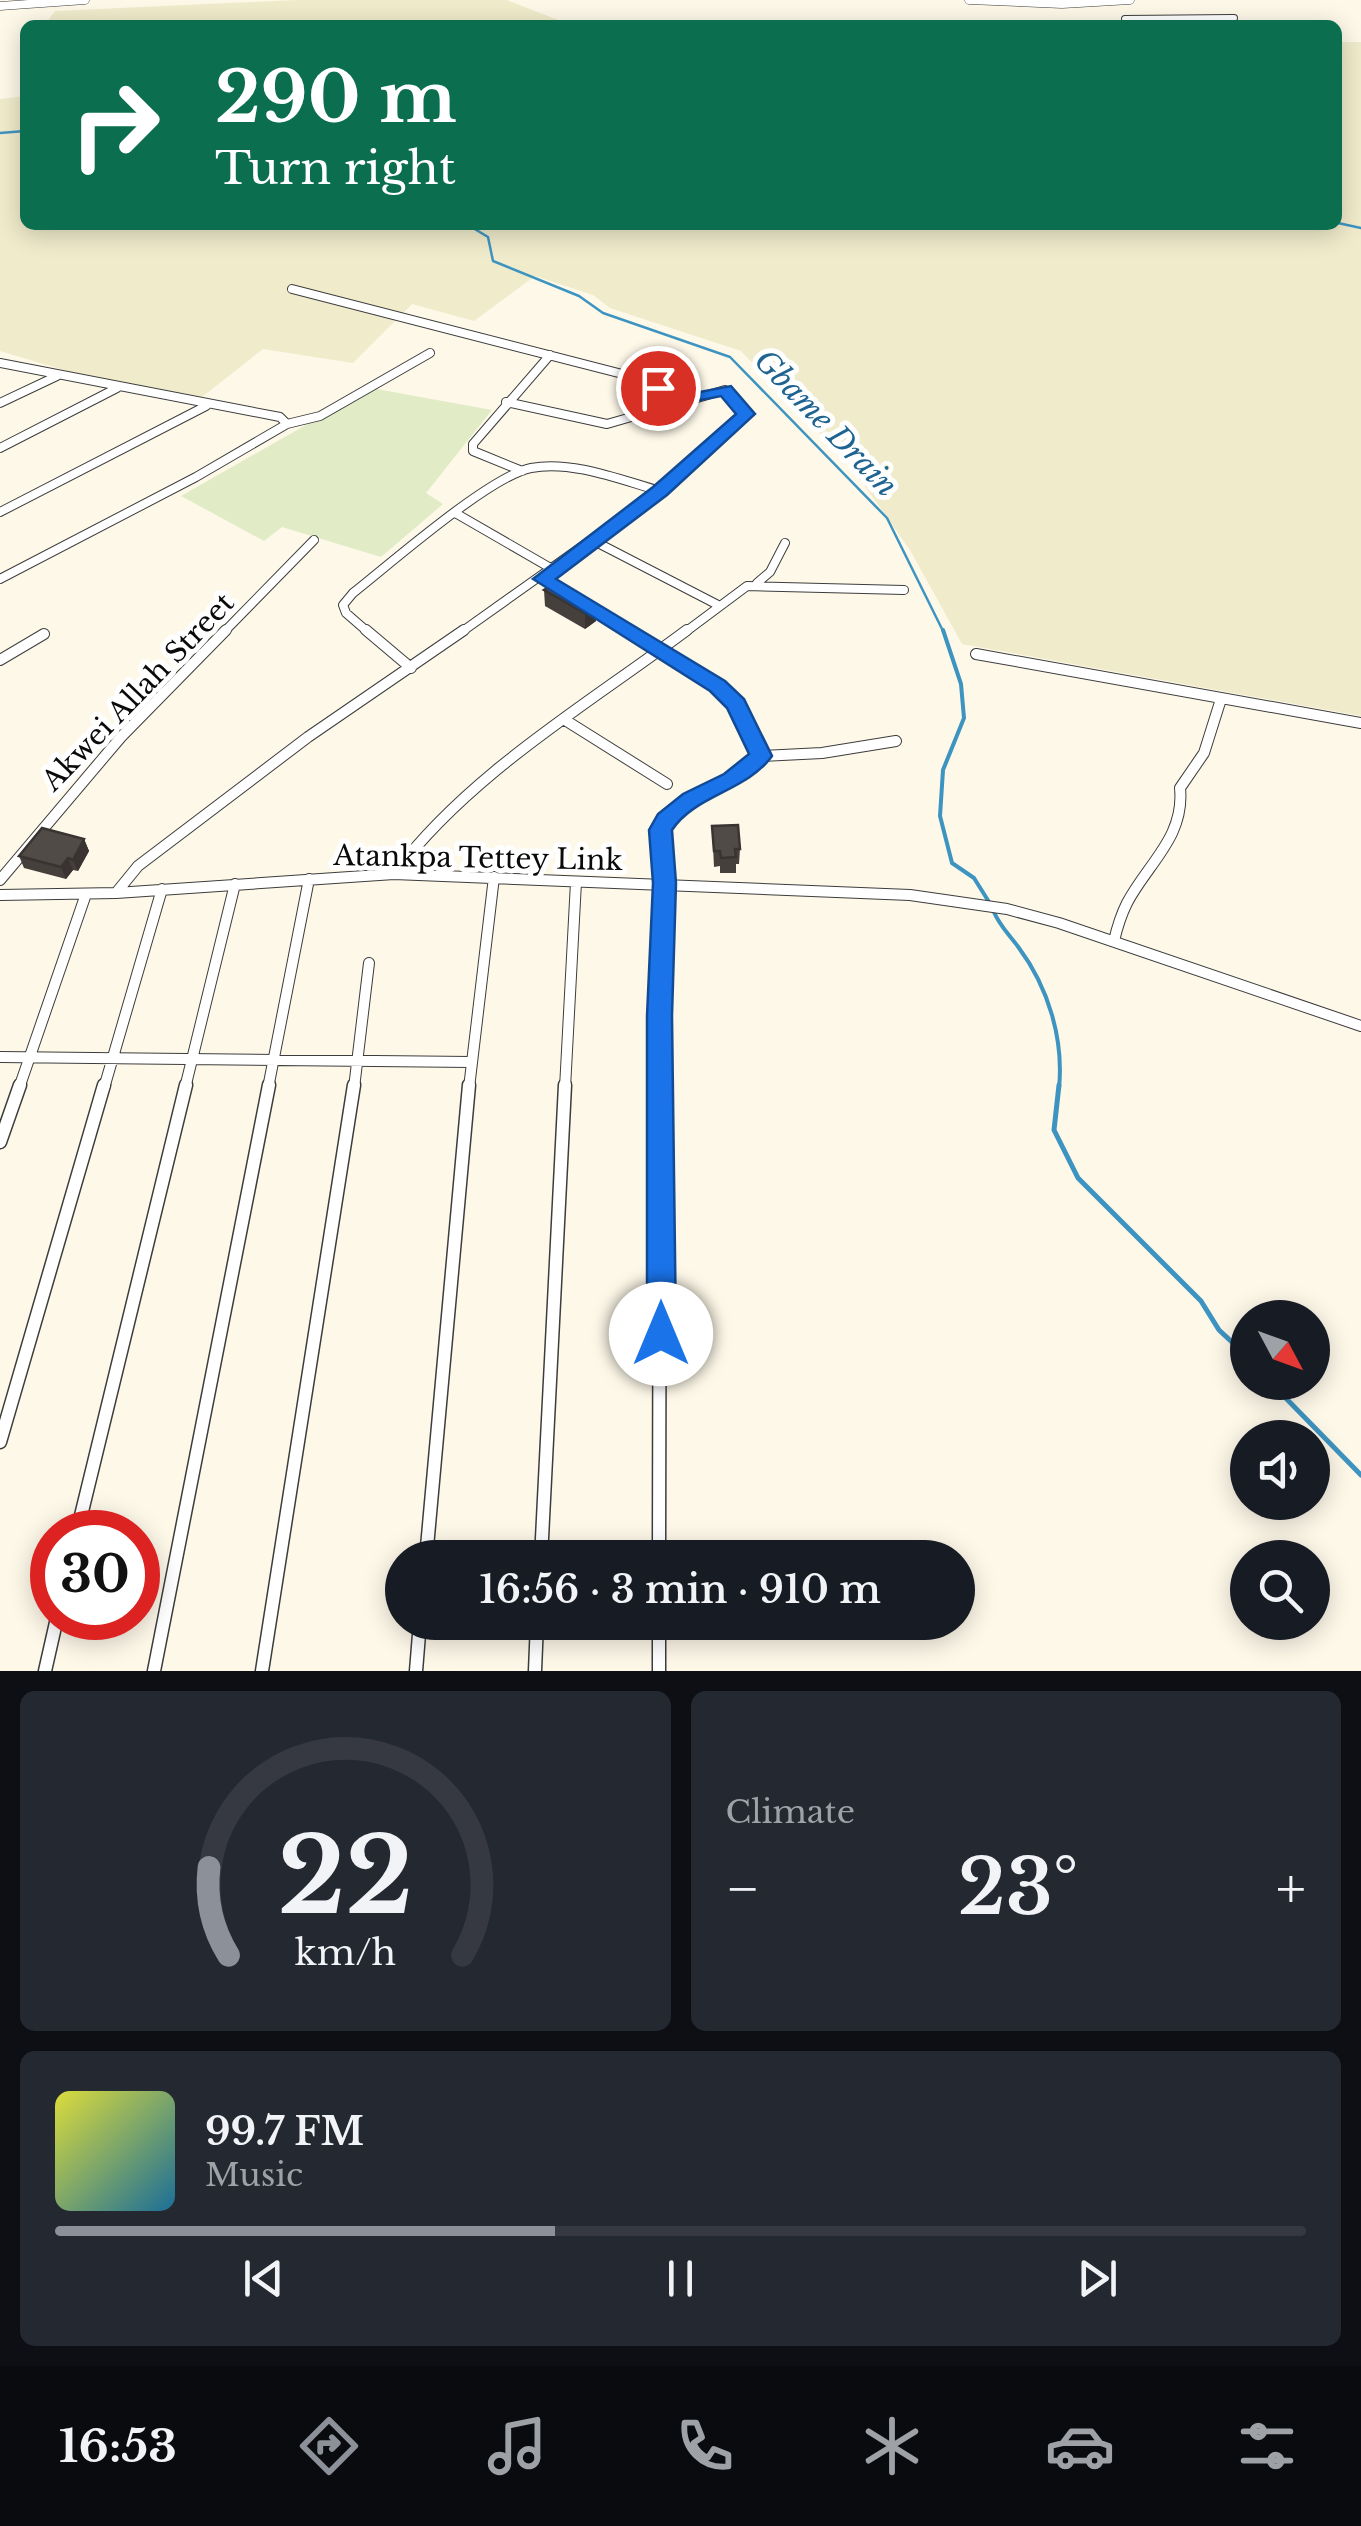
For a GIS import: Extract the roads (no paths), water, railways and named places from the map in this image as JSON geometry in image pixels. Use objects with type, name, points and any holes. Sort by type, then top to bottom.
[{"type":"street","points":[[0,6],[85,0]]},
{"type":"street","points":[[969,0],[1130,0]]},
{"type":"street","points":[[1180,20],[1234,18]]},
{"type":"street","points":[[292,288],[648,381],[676,402]]},
{"type":"street","points":[[0,579],[196,478],[287,424],[320,416],[430,353]]},
{"type":"street","points":[[550,355],[506,402],[473,444],[473,450],[522,470],[588,472],[660,491]]},
{"type":"street","points":[[0,363],[207,406],[280,417],[287,424]]},
{"type":"street","points":[[0,402],[57,376]]},
{"type":"street","points":[[0,448],[118,388]]},
{"type":"street","points":[[116,893],[154,854],[308,737],[542,579],[660,491],[746,414],[724,390],[607,424],[506,402]]},
{"type":"street","points":[[0,512],[207,406]]},
{"type":"street","points":[[411,668],[346,613],[342,605],[457,514],[522,470]]},
{"type":"street","points":[[457,514],[554,570]]},
{"type":"street","name":"Akwei Allah Street","points":[[0,880],[122,737],[314,540]]},
{"type":"street","points":[[594,541],[718,605]]},
{"type":"street","points":[[394,874],[425,833],[661,648],[770,572],[785,543]]},
{"type":"street","points":[[542,579],[714,683],[736,704],[761,756]]},
{"type":"street","points":[[756,583],[904,590]]},
{"type":"street","points":[[0,660],[44,634]]},
{"type":"street","points":[[976,654],[1361,723]]},
{"type":"street","points":[[1114,942],[1129,899],[1176,827],[1184,808],[1180,788],[1204,752],[1220,699]]},
{"type":"street","points":[[566,720],[667,784]]},
{"type":"street","points":[[659,1540],[660,1016],[665,883],[661,830],[666,820],[691,800],[732,780],[761,756],[822,754],[896,741]]},
{"type":"street","name":"Atankpa Tettey Link","points":[[1,899],[394,874],[665,883],[955,899],[1007,908],[1361,1026]]},
{"type":"street","points":[[428,1540],[471,1062],[494,877]]},
{"type":"street","points":[[154,1671],[309,880]]},
{"type":"street","points":[[541,1540],[576,882]]},
{"type":"street","points":[[82,1510],[235,884]]},
{"type":"street","points":[[0,1442],[162,889]]},
{"type":"street","points":[[0,1142],[86,894]]},
{"type":"street","points":[[262,1671],[369,963]]},
{"type":"street","points":[[0,1057],[471,1062]]},
{"type":"street","points":[[45,1671],[52,1640]]},
{"type":"street","points":[[416,1671],[419,1640]]},
{"type":"street","points":[[535,1671],[536,1640]]},
{"type":"street","points":[[659,1640],[659,1671]]},
{"type":"waterway","name":"Gbame Drain","points":[[0,133],[20,131]]},
{"type":"waterway","name":"Gbame Drain","points":[[1342,224],[1361,228]]},
{"type":"waterway","name":"Gbame Drain","points":[[476,230],[488,237],[493,261],[579,296],[603,313],[730,357],[887,518],[944,633]]},
{"type":"waterway","name":"Gbame Drain","points":[[944,633],[961,684],[964,718],[943,770],[940,816],[952,863],[974,878],[989,902]]},
{"type":"waterway","name":"Gbame Drain","points":[[993,910],[1029,963],[1046,997],[1059,1051],[1059,1088]]},
{"type":"waterway","name":"Gbame Drain","points":[[1059,1085],[1054,1130],[1078,1178],[1201,1301],[1230,1340]]},
{"type":"waterway","name":"Gbame Drain","points":[[1288,1400],[1361,1475]]}]
